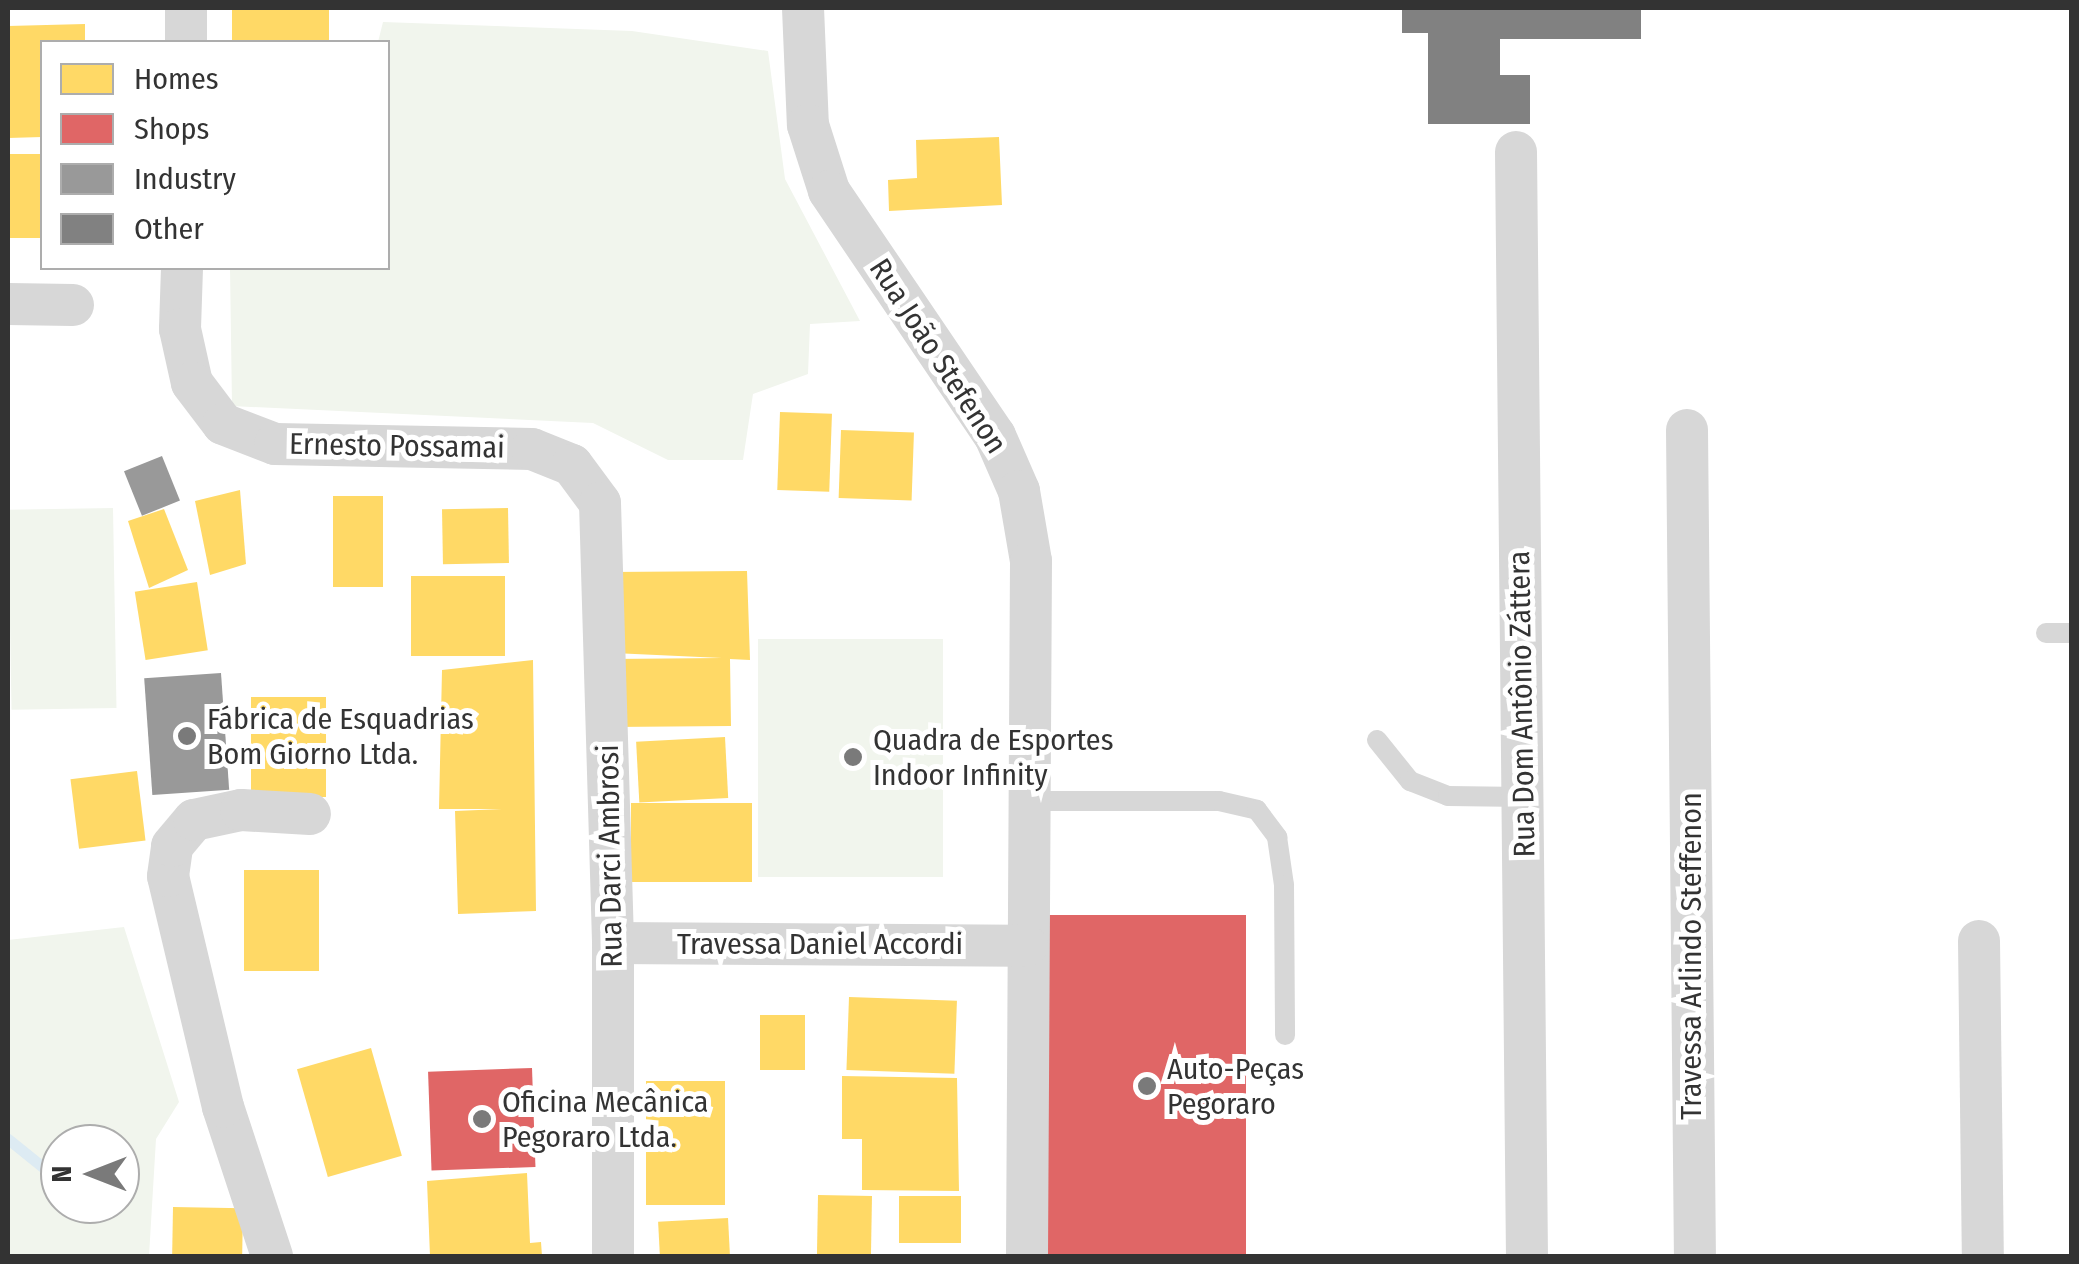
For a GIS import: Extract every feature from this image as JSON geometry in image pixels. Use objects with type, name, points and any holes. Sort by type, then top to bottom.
[{"type":"street","points":[[186,8],[186,40]]},
{"type":"street","name":"Rua João Stefenon","points":[[803,8],[808,125],[829,191],[995,436],[1019,491],[1031,561],[1025,800],[1026,1256]]},
{"type":"street","name":"Rua Dom Antônio Záttera","points":[[1516,152],[1527,1256]]},
{"type":"street","name":"Ernesto Possamai","points":[[182,270],[180,329],[192,383],[223,424],[275,444],[532,449],[572,465]]},
{"type":"street","points":[[8,304],[74,305]]},
{"type":"street","name":"Travessa Arlindo Steffenon","points":[[1687,430],[1695,1256]]},
{"type":"street","name":"Rua Darci Ambrosi","points":[[572,465],[600,504],[613,943],[613,1256]]},
{"type":"street","points":[[272,1256],[223,1107],[168,876],[172,846],[194,820],[242,810],[310,814]]},
{"type":"street","points":[[1979,941],[1982,1256]]},
{"type":"street","name":"Travessa Daniel Accordi","points":[[613,943],[1026,946]]},
{"type":"lane","points":[[2046,633],[2072,633]]},
{"type":"lane","points":[[1378,740],[1410,782],[1448,796],[1524,797]]},
{"type":"lane","points":[[1025,800],[1220,800],[1257,810],[1277,837],[1284,884],[1286,1035]]},
{"type":"shaded area","points":[[383,22],[632,31],[768,51],[785,179],[860,321],[810,324],[808,374],[753,394],[743,460],[668,460],[593,423],[232,406],[230,270],[390,270],[390,40],[378,40]]},
{"type":"shaded area","points":[[113,508],[116,708],[12,710],[8,510]]},
{"type":"shaded area","name":"Quadra de Esportes Indoor Infinity","points":[[758,639],[943,639],[943,877],[758,877]]},
{"type":"shaded area","points":[[124,927],[179,1102],[156,1139],[149,1256],[8,1256],[8,940]]},
{"type":"building: Homes","points":[[232,8],[329,8],[329,40],[232,40]]},
{"type":"building: Homes","points":[[85,24],[85,40],[40,40],[40,137],[8,138],[8,26]]},
{"type":"building: Homes","points":[[999,137],[1002,205],[889,211],[888,180],[917,178],[916,140]]},
{"type":"building: Homes","points":[[8,154],[40,154],[40,238],[8,238]]},
{"type":"building: Homes","points":[[780,412],[832,414],[829,492],[777,490]]},
{"type":"building: Homes","points":[[841,430],[914,433],[912,501],[839,498]]},
{"type":"building: Homes","points":[[240,490],[246,564],[210,575],[195,501]]},
{"type":"building: Homes","points":[[333,496],[383,496],[383,587],[333,587]]},
{"type":"building: Homes","points":[[508,508],[509,563],[443,564],[442,509]]},
{"type":"building: Homes","points":[[164,509],[188,570],[149,588],[128,521]]},
{"type":"building: Homes","points":[[747,571],[750,660],[730,659],[731,726],[612,727],[610,659],[722,658],[613,653],[610,572]]},
{"type":"building: Homes","points":[[411,576],[505,576],[505,656],[411,656]]},
{"type":"building: Homes","points":[[197,582],[208,650],[146,660],[135,592]]},
{"type":"building: Homes","points":[[533,660],[536,911],[458,914],[455,811],[502,809],[439,809],[442,670]]},
{"type":"building: Homes","points":[[251,697],[326,697],[326,797],[251,797]]},
{"type":"building: Homes","points":[[725,737],[728,798],[639,803],[636,742]]},
{"type":"building: Homes","points":[[137,771],[146,840],[79,849],[70,779]]},
{"type":"building: Homes","points":[[631,803],[752,803],[752,882],[631,882]]},
{"type":"building: Homes","points":[[244,870],[319,870],[319,971],[244,971]]},
{"type":"building: Homes","points":[[849,997],[957,1001],[954,1074],[846,1070]]},
{"type":"building: Homes","points":[[760,1015],[805,1015],[805,1070],[760,1070]]},
{"type":"building: Homes","points":[[371,1048],[402,1156],[328,1177],[297,1069]]},
{"type":"building: Homes","points":[[842,1076],[957,1078],[959,1191],[862,1190],[862,1139],[842,1139]]},
{"type":"building: Homes","points":[[646,1081],[725,1081],[725,1205],[646,1205]]},
{"type":"building: Homes","points":[[527,1173],[530,1243],[541,1242],[542,1256],[430,1256],[427,1181]]},
{"type":"building: Homes","points":[[818,1195],[872,1196],[871,1255],[817,1254]]},
{"type":"building: Homes","points":[[899,1196],[961,1196],[961,1243],[899,1243]]},
{"type":"building: Homes","points":[[173,1207],[243,1208],[242,1256],[172,1256]]},
{"type":"building: Homes","points":[[728,1218],[730,1256],[660,1256],[658,1222]]},
{"type":"building: Shops","name":"Auto-Peças Pegoraro","points":[[1039,915],[1246,915],[1246,1256],[1039,1256]]},
{"type":"building: Shops","name":"Oficina Mecânica Pegoraro Ltda.","points":[[532,1068],[535,1167],[432,1171],[428,1072]]},
{"type":"building: Industry","points":[[162,456],[180,501],[142,516],[124,471]]},
{"type":"building: Industry","name":"Fábrica de Esquadrias Bom Giorno Ltda.","points":[[221,673],[229,790],[152,795],[144,678]]},
{"type":"building: Other","points":[[1402,8],[1641,8],[1641,39],[1500,39],[1500,75],[1530,75],[1530,124],[1428,124],[1428,33],[1402,33]]},
{"type":"waterway","points":[[8,1139],[40,1165]]},
{"type":"place","name":"Fábrica de Esquadrias Bom Giorno Ltda.","points":[[187,736]]},
{"type":"place","name":"Quadra de Esportes Indoor Infinity","points":[[853,757]]},
{"type":"place","name":"Auto-Peças Pegoraro","points":[[1147,1086]]},
{"type":"place","name":"Oficina Mecânica Pegoraro Ltda.","points":[[482,1119]]}]
